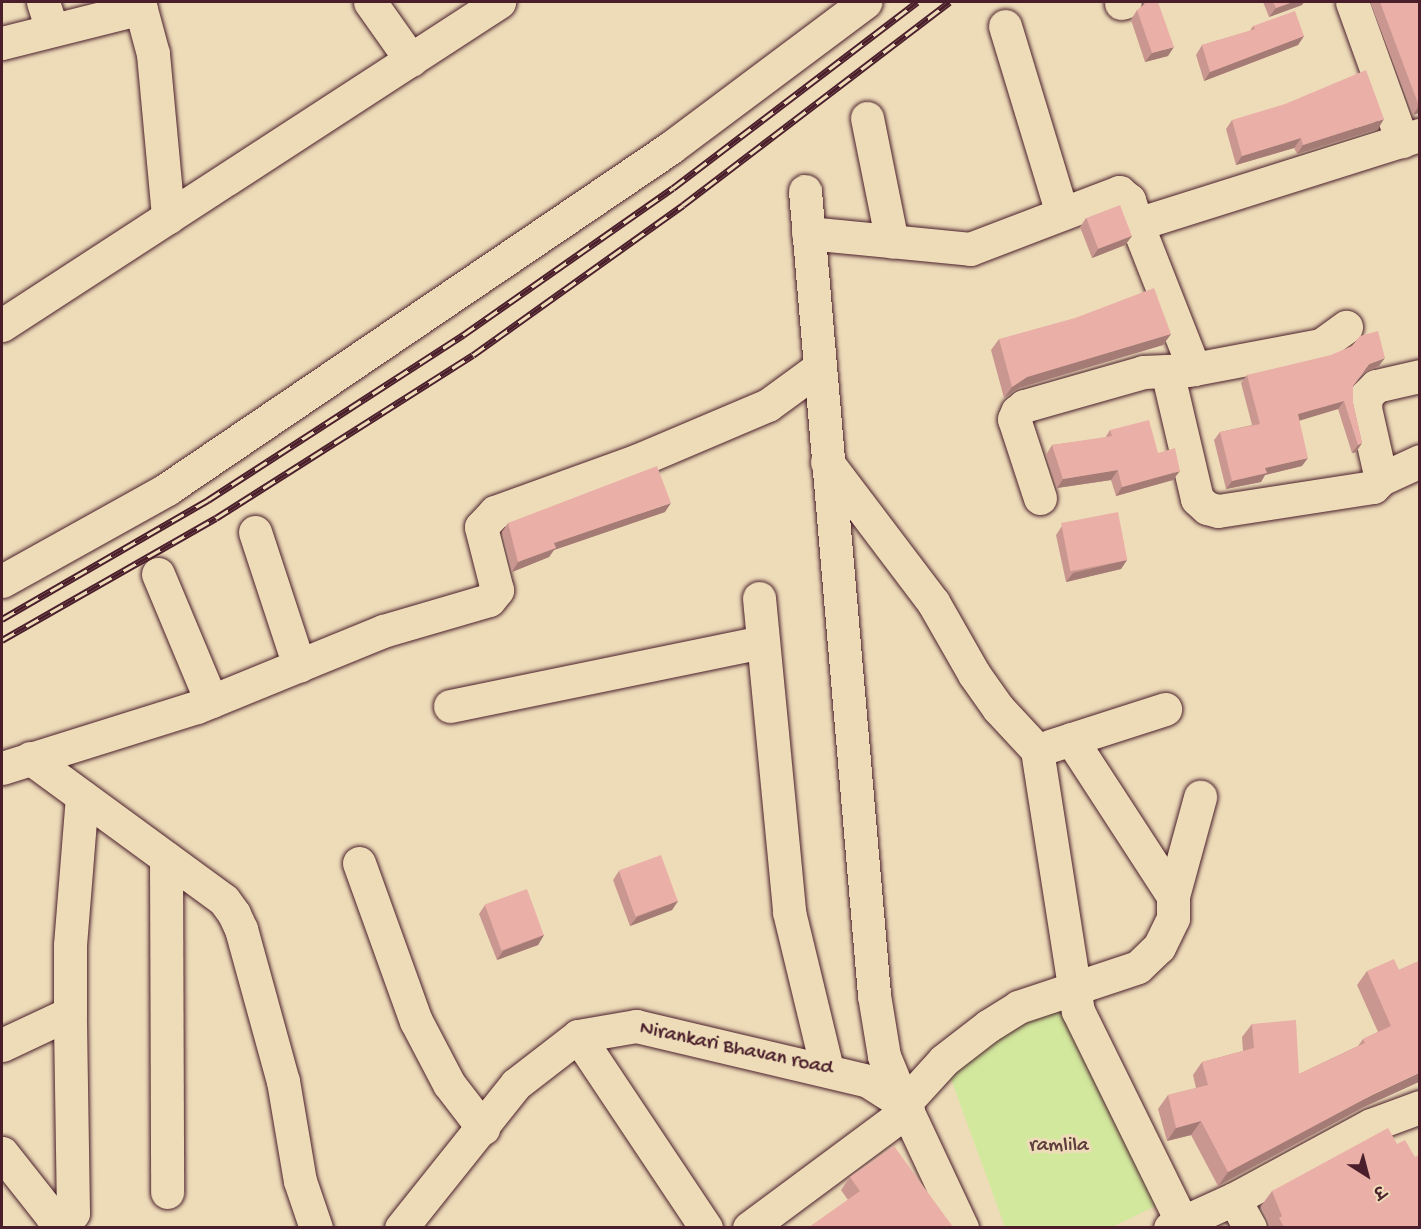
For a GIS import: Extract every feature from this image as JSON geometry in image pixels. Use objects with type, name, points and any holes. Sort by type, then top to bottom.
[{"type":"street","points":[[370,2],[411,60]]},
{"type":"street","points":[[2,325],[499,2]]},
{"type":"street","points":[[2,581],[167,489],[670,148],[865,2]]},
{"type":"street","points":[[1137,224],[1411,138],[1352,2]]},
{"type":"street","points":[[2,43],[47,16],[140,5],[153,54],[168,218]]},
{"type":"street","points":[[1005,26],[1062,214]]},
{"type":"street","points":[[867,118],[892,242]]},
{"type":"street","points":[[805,191],[874,995],[884,1056],[962,1227]]},
{"type":"street","points":[[808,233],[970,249],[1119,192],[1129,200],[1180,370],[1197,499],[1207,508],[1218,511],[1373,487],[1381,479],[1419,461]]},
{"type":"street","points":[[1040,498],[1014,419],[1017,412],[1024,406],[1143,372],[1180,370],[1321,345],[1346,327]]},
{"type":"street","points":[[16,763],[210,701],[383,631],[489,600],[497,590],[482,526],[495,512],[636,461],[768,405],[820,368]]},
{"type":"street","points":[[1381,479],[1365,408],[1366,396],[1376,386],[1419,376]]},
{"type":"street","points":[[827,462],[933,602],[986,691],[1037,750],[1078,1011],[1176,1225],[1234,1199],[1361,1130],[1419,1107]]},
{"type":"street","points":[[255,532],[299,666]]},
{"type":"street","points":[[158,574],[210,701]]},
{"type":"street","points":[[759,598],[789,912],[827,1069]]},
{"type":"street","points":[[450,706],[764,642]]},
{"type":"street","points":[[1037,750],[1165,709]]},
{"type":"street","points":[[1071,739],[1173,896]]},
{"type":"street","points":[[16,763],[82,796],[224,900],[241,929],[283,1081],[300,1181],[316,1227]]},
{"type":"street","points":[[2,1153],[51,1215],[65,1217],[73,1213],[70,945],[82,796]]},
{"type":"street","points":[[748,1227],[906,1107],[944,1060],[988,1026],[1018,1008],[1075,991],[1138,967],[1159,947],[1173,918],[1173,896],[1200,797]]},
{"type":"street","points":[[166,858],[167,1192]]},
{"type":"street","points":[[359,863],[417,1021],[449,1084],[483,1128]]},
{"type":"street","points":[[2,1045],[70,1013]]},
{"type":"street","name":"Nirankari Bhavan road","points":[[401,1227],[483,1128],[516,1084],[578,1036],[636,1026],[827,1069],[868,1081],[906,1107]]},
{"type":"street","points":[[578,1036],[706,1227]]},
{"type":"street","points":[[1234,1199],[1250,1227]]},
{"type":"green space","name":"ramlila","points":[[1075,991],[1170,1199],[1112,1227],[1005,1227],[944,1060]]},
{"type":"building","points":[[1147,2],[1158,2],[1174,47],[1152,53],[1137,10]]},
{"type":"building","points":[[1273,2],[1293,2],[1276,8]]},
{"type":"building","points":[[1380,2],[1419,2],[1419,106]]},
{"type":"building","points":[[1295,11],[1304,36],[1210,72],[1202,45],[1255,29],[1253,26]]},
{"type":"building","points":[[1366,70],[1384,119],[1303,145],[1301,138],[1242,156],[1232,120],[1285,104]]},
{"type":"building","points":[[1120,205],[1132,236],[1098,249],[1086,218]]},
{"type":"building","points":[[1154,288],[1171,334],[1027,377],[1012,387],[999,339],[1075,318]]},
{"type":"building","points":[[1378,331],[1385,358],[1369,364],[1353,386],[1353,403],[1362,443],[1358,445],[1344,401],[1298,414],[1308,458],[1265,468],[1267,473],[1232,481],[1220,432],[1260,424],[1247,375],[1331,355],[1352,346],[1360,336]]},
{"type":"building","points":[[1149,420],[1158,453],[1175,448],[1180,471],[1122,487],[1118,470],[1063,479],[1052,445],[1112,436],[1110,430]]},
{"type":"building","points":[[657,466],[671,503],[554,543],[556,548],[518,562],[508,523]]},
{"type":"building","points":[[1118,512],[1127,560],[1070,571],[1061,523]]},
{"type":"building","points":[[661,855],[678,901],[635,916],[619,870]]},
{"type":"building","points":[[527,889],[544,935],[501,950],[485,904]]},
{"type":"building","points":[[1394,959],[1399,970],[1419,961],[1419,1073],[1372,1095],[1228,1172],[1201,1121],[1176,1128],[1168,1095],[1208,1085],[1202,1062],[1254,1048],[1252,1024],[1296,1020],[1299,1074],[1365,1043],[1363,1039],[1391,1026],[1367,971]]},
{"type":"building","points":[[1388,1128],[1397,1144],[1405,1140],[1415,1157],[1419,1155],[1419,1227],[1284,1227],[1279,1218],[1282,1216],[1272,1191]]},
{"type":"building","points":[[894,1146],[953,1227],[809,1227],[860,1191],[850,1177]]},
{"type":"railway","points":[[2,619],[208,500],[463,335],[673,188],[917,2]]},
{"type":"railway","points":[[2,640],[216,518],[473,355],[683,205],[949,2]]}]
